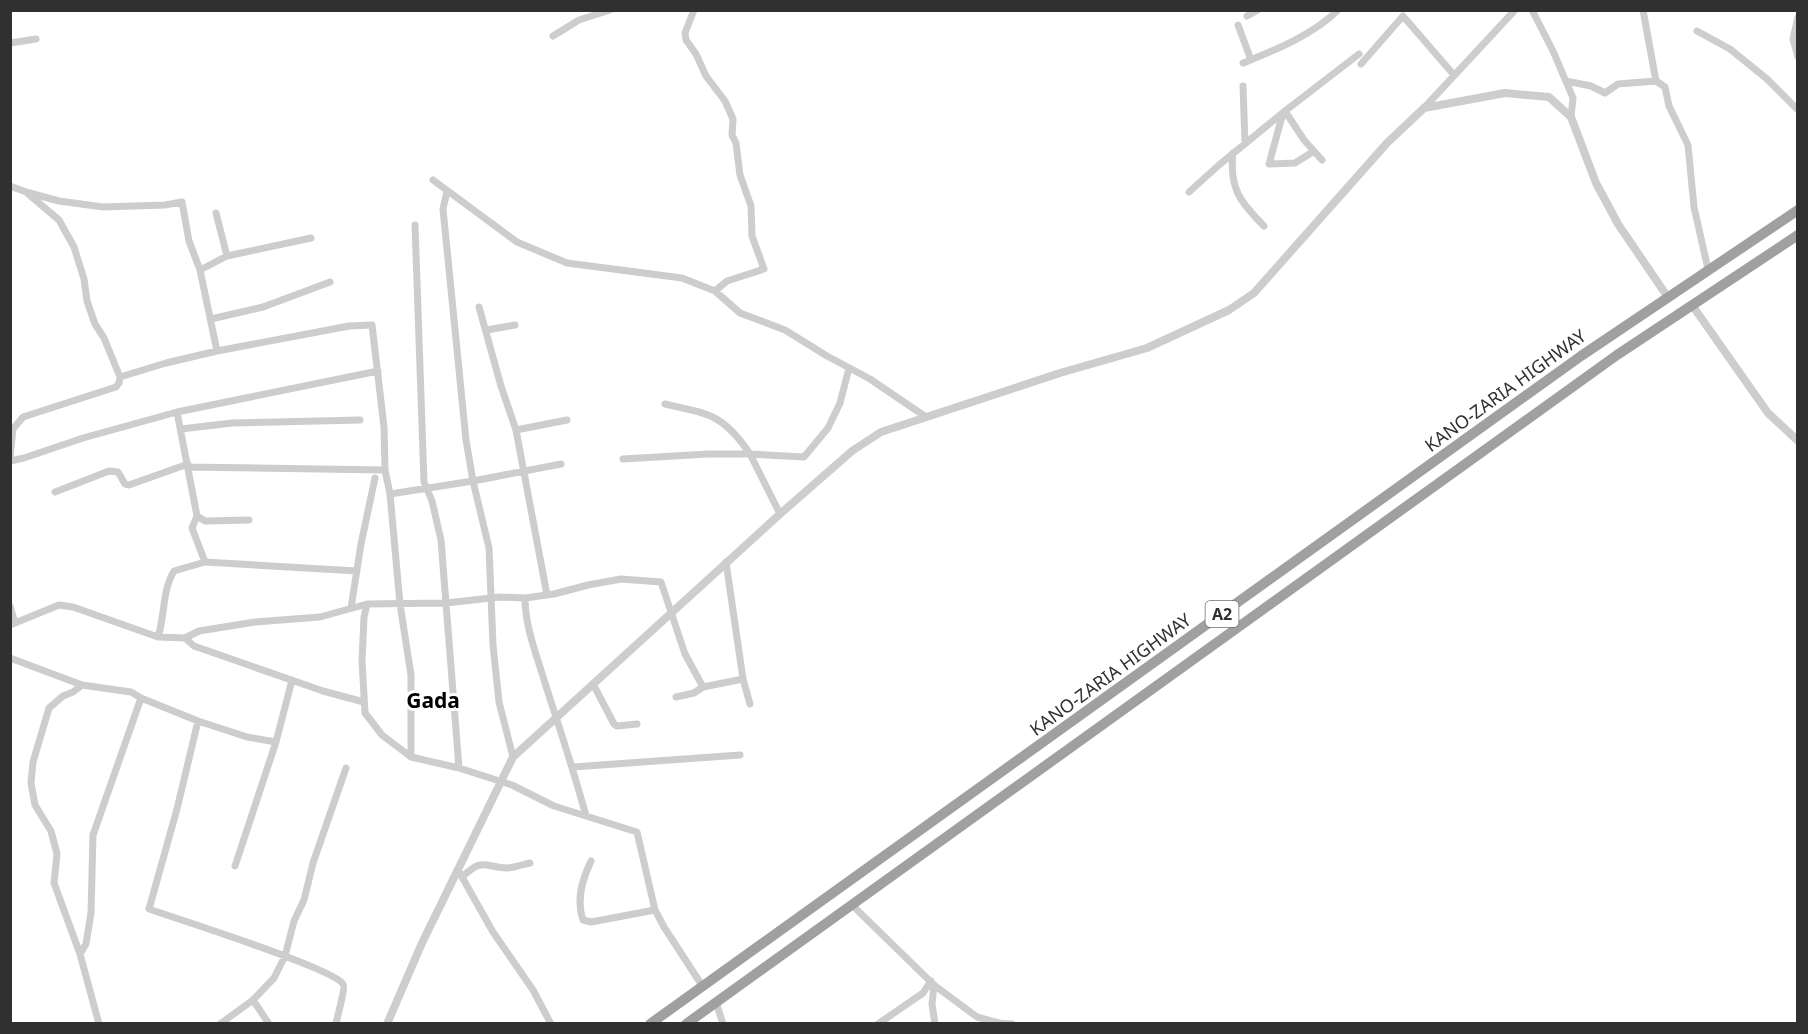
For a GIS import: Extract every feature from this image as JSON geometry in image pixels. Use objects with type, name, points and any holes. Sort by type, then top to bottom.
[{"type":"highway","name":"KANO-ZARIA HIGHWAY","points":[[650,1023],[1581,356],[1797,210]]},
{"type":"highway","name":"KANO-ZARIA HIGHWAY","points":[[686,1023],[1617,355],[1797,235]]},
{"type":"street","points":[[553,36],[579,20],[610,10]]},
{"type":"street","points":[[694,10],[686,33],[686,40],[696,54],[706,76],[730,110],[733,119],[732,135],[736,143],[740,175],[751,206],[752,236],[764,269],[727,281],[715,291]]},
{"type":"street","points":[[1247,16],[1258,10]]},
{"type":"street","points":[[1243,63],[1306,33],[1329,19],[1338,10]]},
{"type":"street","points":[[387,1023],[422,944],[460,873],[499,782],[513,757],[726,562],[852,451],[881,432],[1060,373],[1147,348],[1230,310],[1254,293],[1387,143],[1424,108],[1515,10]]},
{"type":"street","points":[[1532,10],[1573,98],[1571,117],[1596,183],[1618,224],[1667,296]]},
{"type":"street","points":[[1643,10],[1656,81]]},
{"type":"street","points":[[1361,64],[1403,16],[1454,75]]},
{"type":"street","points":[[1797,17],[1793,39],[1797,57]]},
{"type":"street","points":[[1239,25],[1251,60]]},
{"type":"street","points":[[1696,31],[1730,49],[1767,79],[1797,110]]},
{"type":"street","points":[[10,43],[36,39]]},
{"type":"street","points":[[1189,192],[1245,143],[1359,54]]},
{"type":"street","points":[[1566,81],[1591,86],[1605,93],[1618,84],[1656,81],[1665,87],[1669,106],[1688,145],[1694,207],[1708,269]]},
{"type":"street","points":[[1243,86],[1245,143]]},
{"type":"street","points":[[1424,108],[1505,93],[1549,97],[1571,117]]},
{"type":"street","points":[[1285,111],[1269,164],[1294,163],[1311,153]]},
{"type":"street","points":[[1285,111],[1304,140],[1322,160]]},
{"type":"street","points":[[1233,153],[1232,165],[1236,190],[1244,206],[1264,226]]},
{"type":"street","points":[[433,180],[518,242],[567,263],[682,278],[715,291],[740,313],[785,330],[870,379],[926,417]]},
{"type":"street","points":[[10,186],[59,201],[104,207],[165,205],[182,202],[189,241],[200,270],[217,351]]},
{"type":"street","points":[[447,191],[442,208],[466,440],[489,548],[499,702],[513,757]]},
{"type":"street","points":[[26,192],[59,220],[74,247],[95,324],[105,338],[120,377],[116,387],[23,417],[13,429],[10,459],[24,458],[83,438],[177,412],[378,371]]},
{"type":"street","points":[[216,213],[227,256]]},
{"type":"street","points":[[415,225],[424,482],[428,489],[441,540],[459,768]]},
{"type":"street","points":[[200,270],[227,256],[311,238]]},
{"type":"street","points":[[211,319],[263,307],[330,282]]},
{"type":"street","points":[[1692,305],[1768,413],[1797,441]]},
{"type":"street","points":[[479,307],[516,430],[547,595]]},
{"type":"street","points":[[120,377],[217,351],[349,326],[372,325],[384,427],[385,470],[390,494],[400,604],[411,675],[411,757]]},
{"type":"street","points":[[487,330],[515,325]]},
{"type":"street","points":[[623,459],[698,454],[804,457],[828,428],[840,403],[849,368]]},
{"type":"street","points":[[665,404],[703,412],[736,433],[750,454],[780,514]]},
{"type":"street","points":[[177,412],[197,516],[192,528],[204,562]]},
{"type":"street","points":[[181,429],[232,423],[360,420]]},
{"type":"street","points":[[516,430],[567,420]]},
{"type":"street","points":[[390,494],[561,464]]},
{"type":"street","points":[[55,492],[109,471],[118,472],[125,484],[129,485],[188,466],[385,470]]},
{"type":"street","points":[[351,608],[375,478]]},
{"type":"street","points":[[197,516],[205,521],[249,520]]},
{"type":"street","points":[[158,637],[163,622],[169,579],[174,572],[204,562],[357,571]]},
{"type":"street","points":[[726,562],[743,679],[750,704]]},
{"type":"street","points":[[10,606],[13,624],[59,605],[73,607],[158,637],[185,638],[200,631],[255,622],[320,617],[367,604],[446,603],[525,598],[621,579],[660,582],[685,654],[703,687]]},
{"type":"street","points":[[525,598],[532,642],[555,719],[573,767],[586,816]]},
{"type":"street","points":[[367,604],[364,617],[362,661],[365,713],[382,735],[411,757],[459,768],[512,785],[554,806],[637,832],[655,910],[703,987]]},
{"type":"street","points":[[185,638],[194,646],[323,691],[364,702]]},
{"type":"street","points":[[10,658],[82,685],[131,692],[198,721],[247,737],[276,742]]},
{"type":"street","points":[[676,697],[694,693],[703,687],[743,679]]},
{"type":"street","points":[[235,866],[276,742],[292,680]]},
{"type":"street","points":[[593,684],[614,724],[617,726],[637,724]]},
{"type":"street","points":[[82,685],[63,696],[49,708],[33,762],[31,783],[35,805],[51,831],[57,854],[54,882],[80,954],[99,1023]]},
{"type":"street","points":[[80,954],[86,944],[91,913],[93,836],[141,698]]},
{"type":"street","points":[[198,721],[177,809],[149,909],[285,956],[335,977],[343,983],[345,990],[337,1011],[336,1023]]},
{"type":"street","points":[[573,767],[740,755]]},
{"type":"street","points":[[220,1023],[253,1000],[274,978],[285,956],[294,921],[304,900],[313,863],[346,768]]},
{"type":"street","points":[[591,861],[583,878],[580,892],[583,920],[591,922],[655,910]]},
{"type":"street","points":[[460,873],[485,863],[508,868],[530,863]]},
{"type":"street","points":[[460,873],[493,932],[533,990],[551,1023]]},
{"type":"street","points":[[852,904],[933,983],[977,1017],[999,1023],[1011,1023]]},
{"type":"street","points":[[878,1023],[923,993],[933,983]]},
{"type":"street","points":[[933,983],[934,1023]]},
{"type":"street","points":[[253,1000],[269,1023]]},
{"type":"street","points":[[716,1002],[723,1023]]},
{"type":"district","name":"Gada","points":[[433,700]]}]
